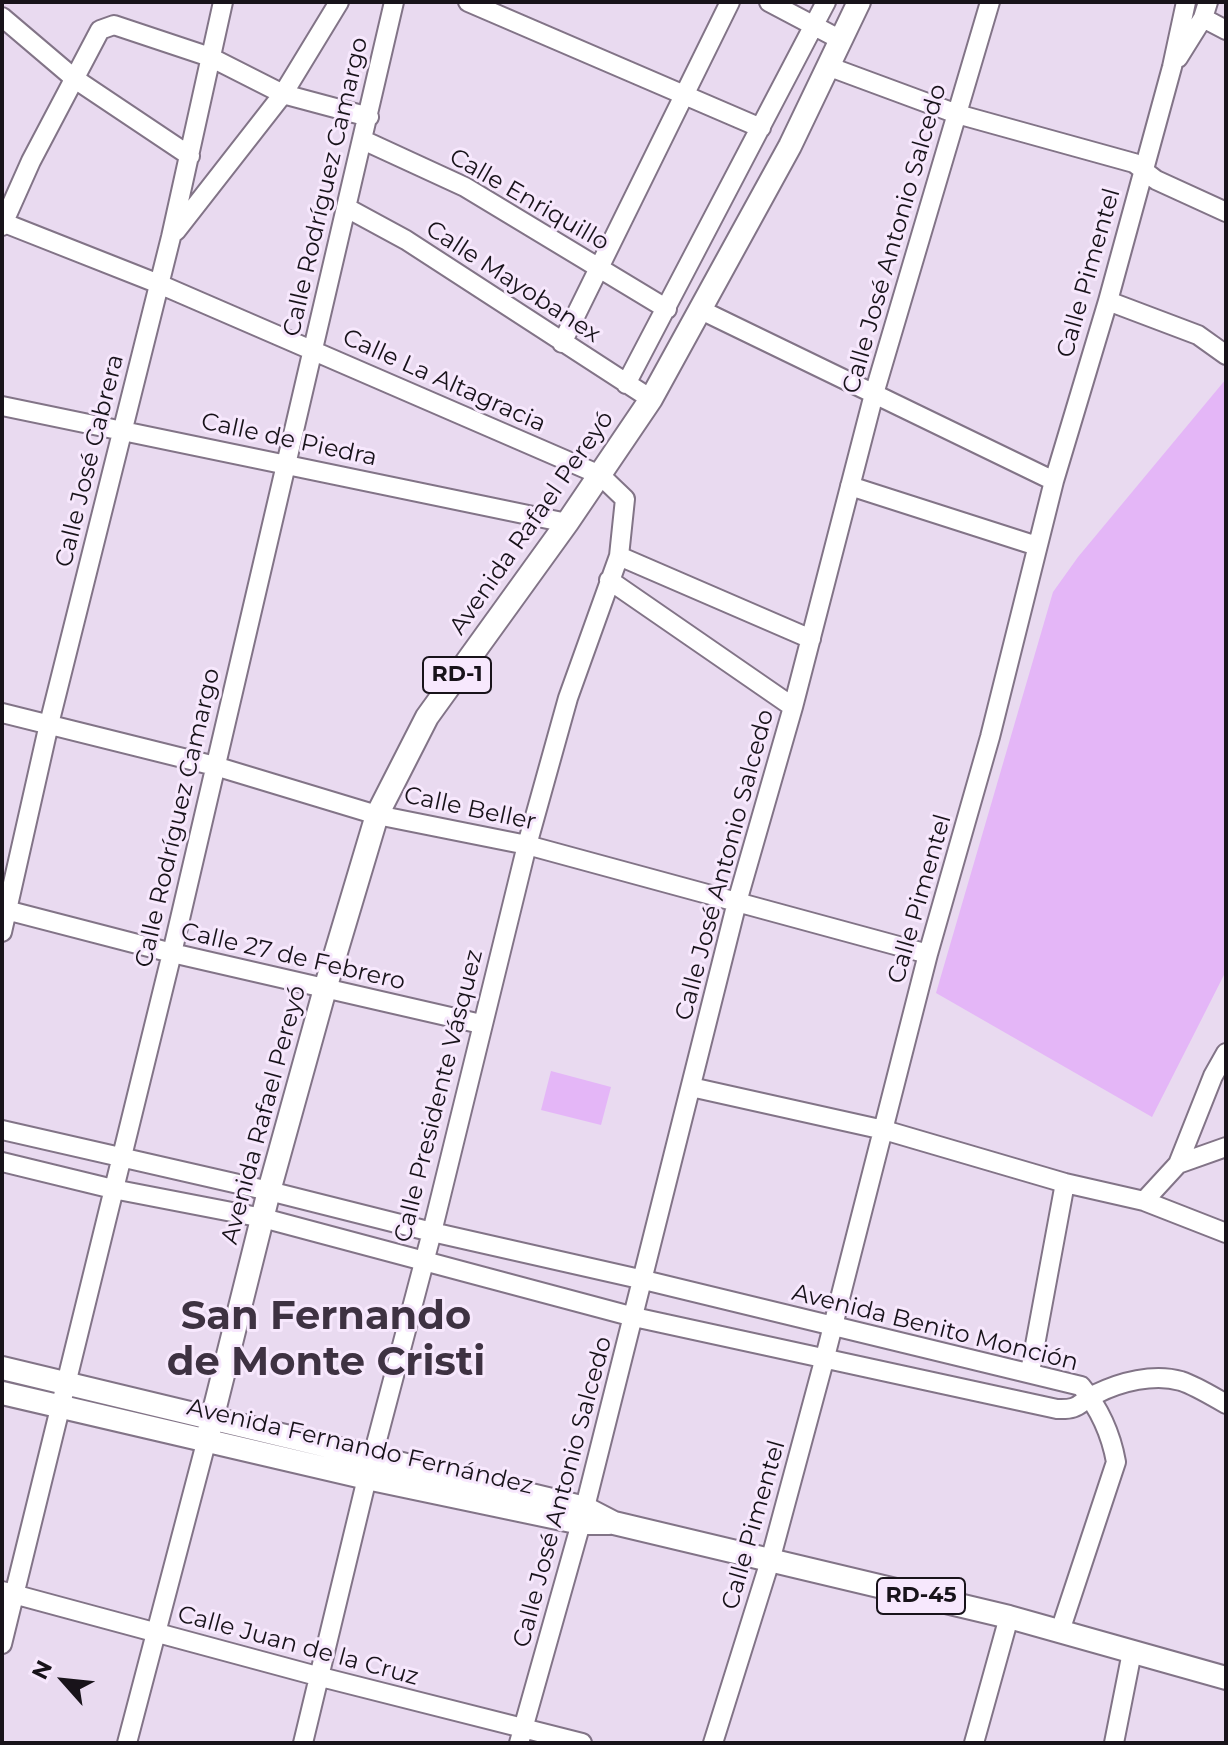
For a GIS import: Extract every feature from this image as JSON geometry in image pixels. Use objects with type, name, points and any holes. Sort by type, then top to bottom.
[{"type":"main road","name":"Avenida Rafael Pereyó","points":[[210,1429],[269,1191],[377,815],[427,717],[567,523],[651,399],[830,67],[859,2]]},
{"type":"main road","name":"Avenida Fernando Fernández","points":[[2,1368],[65,1382],[367,1478],[614,1523],[1009,1617],[1226,1678]]},
{"type":"main road","name":"Avenida Fernando Fernández","points":[[2,1393],[373,1456],[583,1516]]},
{"type":"street","name":"Calle José Cabrera","points":[[2,932],[49,724],[171,237],[223,2]]},
{"type":"street","points":[[171,237],[283,94],[339,2]]},
{"type":"street","name":"Calle Rodríguez Camargo","points":[[2,1644],[8,1592],[65,1382],[172,953],[394,2]]},
{"type":"street","points":[[562,343],[730,2]]},
{"type":"street","points":[[769,2],[841,40]]},
{"type":"street","points":[[626,384],[826,2]]},
{"type":"street","name":"Calle José Antonio Salcedo","points":[[521,1736],[583,1516],[737,902],[793,707],[874,394],[990,2]]},
{"type":"street","name":"Calle Pimentel","points":[[713,1743],[770,1561],[928,954],[990,737],[1054,481],[1108,301],[1172,67],[1186,2]]},
{"type":"street","points":[[479,4],[761,128]]},
{"type":"street","points":[[1205,10],[1226,30]]},
{"type":"street","name":"Calle Pimentel","points":[[1172,67],[1205,10]]},
{"type":"street","points":[[2,17],[75,79],[190,156]]},
{"type":"street","points":[[2,224],[31,161],[100,30],[114,25],[210,57],[283,94],[369,117]]},
{"type":"street","points":[[830,67],[957,114],[1134,163],[1156,180],[1226,212]]},
{"type":"street","name":"Calle Enriquillo","points":[[363,140],[465,187],[667,309]]},
{"type":"street","name":"Calle Mayobanex","points":[[347,208],[406,240],[651,399]]},
{"type":"street","name":"Calle La Altagracia","points":[[2,224],[159,284],[600,475]]},
{"type":"street","points":[[1108,301],[1198,335],[1226,355]]},
{"type":"street","points":[[701,310],[1054,481]]},
{"type":"street","name":"Calle de Piedra","points":[[2,406],[567,523]]},
{"type":"street","name":"Calle Presidente Vásquez","points":[[303,1743],[317,1676],[432,1232],[527,845],[568,698],[619,556],[625,499],[600,475]]},
{"type":"street","points":[[850,486],[1037,546]]},
{"type":"street","points":[[619,556],[811,639]]},
{"type":"street","points":[[609,580],[793,707]]},
{"type":"street","name":"Calle Beller","points":[[2,713],[215,766],[377,815],[527,845],[928,954]]},
{"type":"street","name":"Calle 27 de Febrero","points":[[5,909],[172,953],[481,1024]]},
{"type":"street","points":[[1144,1201],[1178,1164],[1213,1076],[1226,1053]]},
{"type":"street","points":[[691,1087],[884,1130],[1065,1183],[1144,1201],[1226,1233]]},
{"type":"street","name":"Avenida Benito Monción","points":[[2,1130],[1030,1372],[1081,1386],[1090,1397],[1076,1408],[1057,1409],[634,1317],[263,1218],[113,1189],[2,1162]]},
{"type":"street","points":[[1178,1164],[1226,1147]]},
{"type":"street","points":[[1030,1372],[1065,1183]]},
{"type":"street","points":[[1060,1631],[1116,1462],[1111,1438],[1090,1397],[1115,1385],[1169,1379],[1183,1382],[1226,1404]]},
{"type":"street","name":"RD-1","points":[[127,1743],[210,1429]]},
{"type":"street","name":"Calle Juan de la Cruz","points":[[8,1592],[317,1676],[521,1736],[582,1743]]},
{"type":"street","points":[[974,1743],[1009,1617]]},
{"type":"street","points":[[1114,1743],[1132,1652]]},
{"type":"shaded area","points":[[1226,379],[1226,971],[1152,1117],[936,993],[1053,592],[1078,557]]},
{"type":"shaded area","points":[[551,1071],[611,1087],[601,1125],[541,1110]]},
{"type":"district","name":"San Fernando de Monte Cristi","points":[[326,1340]]}]
